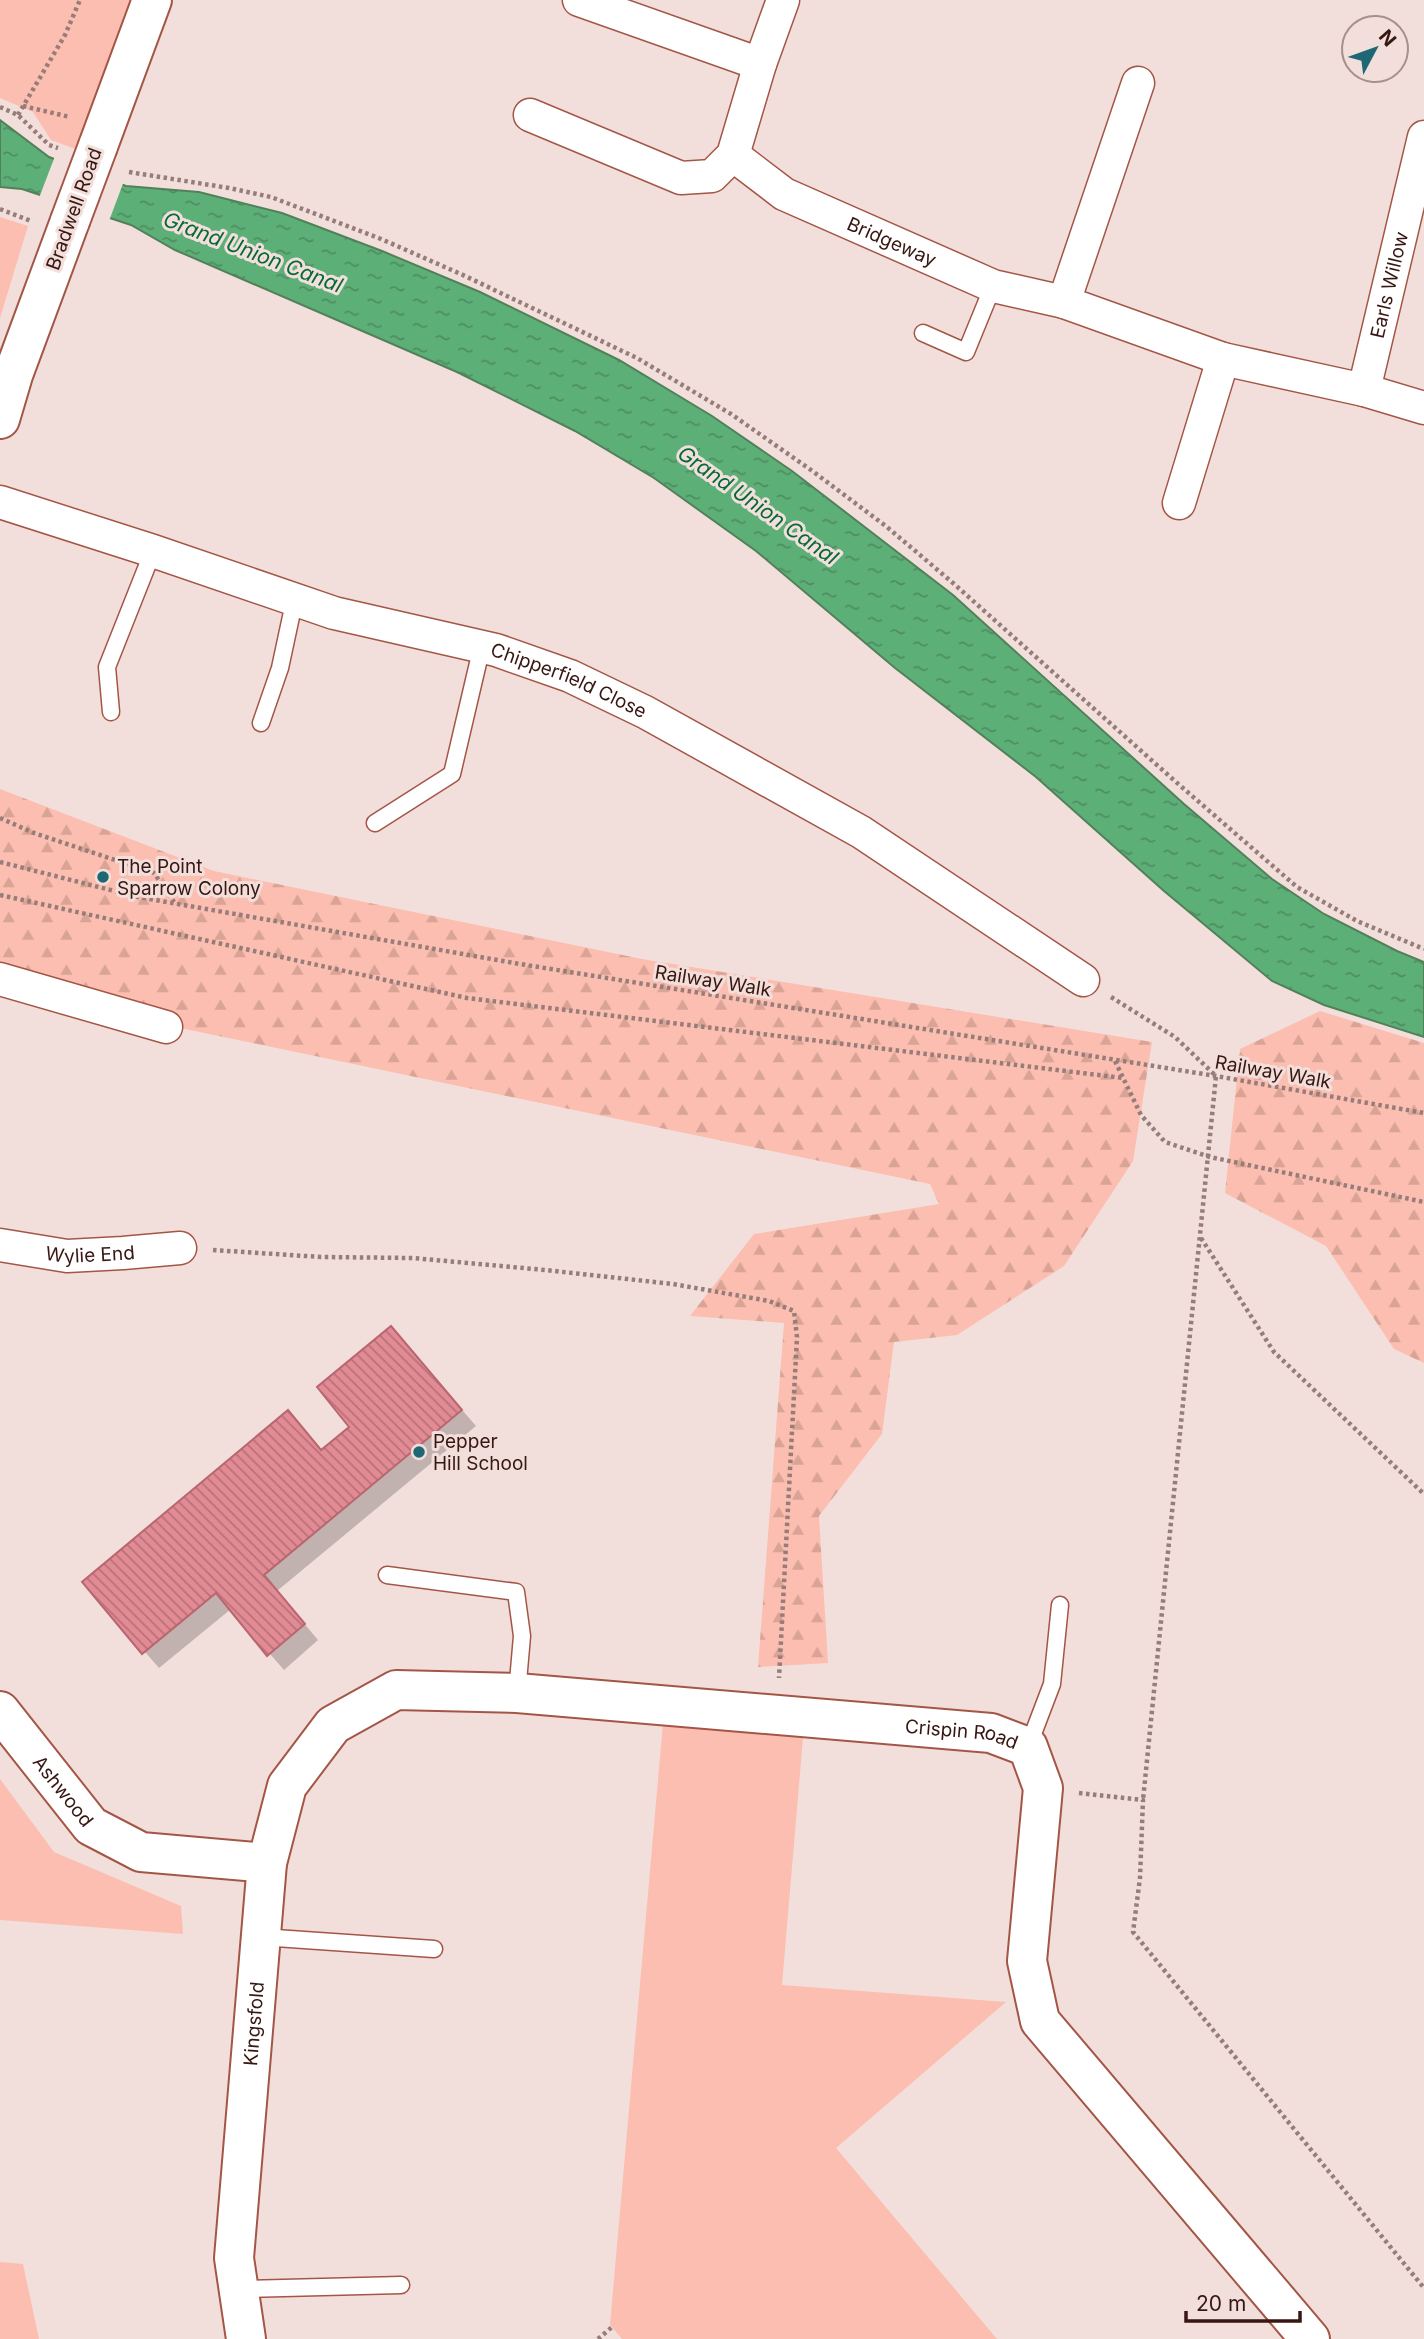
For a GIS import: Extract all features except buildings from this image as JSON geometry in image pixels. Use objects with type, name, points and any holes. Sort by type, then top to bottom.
[{"type":"street","name":"Bradwell Road","points":[[0,419],[13,375],[152,0]]},
{"type":"street","points":[[579,0],[760,64]]},
{"type":"street","points":[[530,115],[681,178],[712,176],[733,155],[760,64],[783,0]]},
{"type":"street","points":[[1064,302],[1138,83]]},
{"type":"street","name":"Earls Willow","points":[[1364,390],[1424,137]]},
{"type":"street","name":"Bridgeway","points":[[733,155],[784,194],[993,286],[1064,302],[1223,359],[1364,390],[1424,408]]},
{"type":"street","points":[[1179,503],[1223,359]]},
{"type":"street","name":"Chipperfield Close","points":[[0,502],[334,612],[482,646],[570,676],[645,712],[861,832],[1083,980]]},
{"type":"street","points":[[0,979],[166,1027]]},
{"type":"street","name":"Wylie End","points":[[0,1245],[67,1256],[180,1248]]},
{"type":"street","name":"Crispin Road","points":[[333,1725],[396,1690],[517,1693],[991,1733],[1028,1747],[1043,1788],[1027,1962],[1041,2021],[1310,2339]]},
{"type":"street","name":"Ashwood","points":[[0,1711],[91,1825],[141,1852],[267,1863]]},
{"type":"street","name":"Kingsfold","points":[[246,2339],[234,2258],[267,1863],[287,1786],[333,1725]]},
{"type":"lane","points":[[923,333],[965,352],[993,286]]},
{"type":"lane","points":[[111,712],[107,667],[153,551]]},
{"type":"lane","points":[[261,723],[280,668],[295,597]]},
{"type":"lane","points":[[375,823],[452,774],[482,646]]},
{"type":"lane","points":[[387,1575],[516,1592],[522,1636],[517,1693]]},
{"type":"lane","points":[[1028,1747],[1052,1684],[1060,1605]]},
{"type":"lane","points":[[261,1937],[434,1949]]},
{"type":"lane","points":[[239,2289],[401,2286]]},
{"type":"path","points":[[18,115],[65,35],[80,0]]},
{"type":"path","points":[[23,106],[97,148],[229,188],[271,197],[321,215],[463,275],[637,358],[684,386],[761,435],[887,527],[1297,887],[1357,921],[1424,949]]},
{"type":"path","points":[[0,107],[18,115],[49,145],[97,148]]},
{"type":"path","points":[[0,818],[34,833],[154,873],[175,903]]},
{"type":"path","name":"Railway Walk","points":[[0,862],[138,897],[520,964],[1216,1076],[1424,1114]]},
{"type":"path","points":[[0,895],[467,998],[1123,1078]]},
{"type":"path","points":[[1083,980],[1175,1037],[1216,1076],[1210,1157],[1143,1800],[1140,1878],[1133,1932],[1424,2288]]},
{"type":"path","points":[[1115,1061],[1141,1115],[1165,1142],[1210,1157],[1424,1202]]},
{"type":"path","points":[[1201,1238],[1274,1352],[1424,1494]]},
{"type":"path","points":[[180,1248],[321,1257],[413,1258],[545,1269],[673,1284],[769,1301],[794,1311],[797,1337],[777,1714]]},
{"type":"path","points":[[1043,1788],[1143,1800]]},
{"type":"path","points":[[598,2339],[612,2327]]},
{"type":"green space","points":[[0,0],[133,0],[78,150],[51,140],[33,112],[0,98]]},
{"type":"green space","points":[[0,217],[28,226],[0,318]]},
{"type":"green space","points":[[0,789],[214,871],[642,959],[1152,1042],[1133,1161],[1064,1266],[957,1335],[894,1342],[882,1434],[819,1516],[828,1663],[758,1667],[784,1323],[690,1316],[754,1234],[939,1204],[930,1184],[108,1013],[0,971]]},
{"type":"green space","points":[[1320,1011],[1424,1043],[1424,1363],[1394,1349],[1326,1246],[1225,1193],[1240,1049]]},
{"type":"green space","points":[[663,1723],[803,1738],[782,1985],[1006,2002],[836,2148],[997,2339],[622,2339],[610,2325]]},
{"type":"green space","points":[[0,1779],[54,1852],[181,1906],[183,1934],[0,1920]]},
{"type":"green space","points":[[0,2262],[23,2264],[39,2339],[0,2339]]},
{"type":"water","name":"Grand Union Canal","points":[[0,120],[49,157],[126,186],[199,192],[282,213],[382,251],[480,292],[619,360],[712,416],[792,471],[953,595],[1184,804],[1272,879],[1324,914],[1424,962],[1424,1037],[1324,1005],[1272,981],[1164,891],[1036,777],[895,668],[756,551],[654,478],[575,431],[457,372],[175,250],[131,225],[22,189],[0,187]]},
{"type":"pier","points":[[55,156],[124,181],[109,221],[39,198]]},
{"type":"place","name":"The Point Sparrow Colony","points":[[103,877]]},
{"type":"place","name":"Pepper Hill School","points":[[419,1452]]}]
